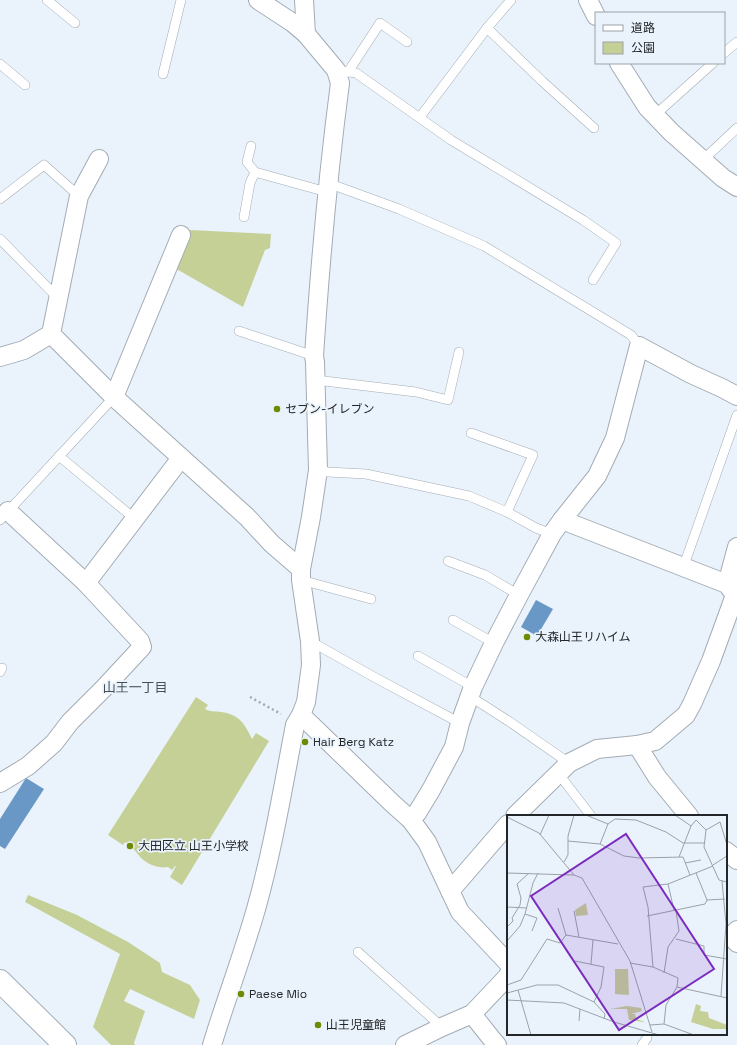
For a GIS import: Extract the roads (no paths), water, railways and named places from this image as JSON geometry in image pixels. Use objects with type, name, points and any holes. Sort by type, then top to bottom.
[{"type":"street","points":[[212,1045],[257,908],[295,725],[306,702],[311,665],[310,641],[301,574],[318,470],[314,356],[321,251],[342,71],[306,34],[258,0]]},
{"type":"street","points":[[304,0],[306,34]]},
{"type":"street","points":[[588,0],[595,14]]},
{"type":"street","points":[[620,64],[647,107],[670,132],[723,178],[737,187]]},
{"type":"street","points":[[0,357],[24,350],[51,334],[79,196],[99,159]]},
{"type":"street","points":[[114,397],[181,235]]},
{"type":"street","points":[[51,334],[114,397],[247,517],[301,574]]},
{"type":"street","points":[[411,820],[431,790],[454,747],[460,723],[472,692],[494,643],[519,595],[557,527],[597,476],[615,438],[633,377],[639,346],[691,374],[737,396]]},
{"type":"street","points":[[86,583],[181,458]]},
{"type":"street","points":[[0,783],[28,766],[54,743],[70,722],[142,647],[140,641],[86,583],[4,516]]},
{"type":"street","points":[[557,527],[683,568],[733,591]]},
{"type":"street","points":[[514,815],[563,768],[597,749],[637,745],[655,741],[686,715],[711,661],[733,591],[737,547]]},
{"type":"street","points":[[301,715],[411,820],[426,842],[460,912],[507,962]]},
{"type":"street","points":[[637,745],[657,777],[688,815]]},
{"type":"street","points":[[450,891],[507,823]]},
{"type":"street","points":[[737,930],[731,936],[737,943]]},
{"type":"street","points":[[405,1045],[472,1014],[507,978]]},
{"type":"street","points":[[0,981],[65,1045]]},
{"type":"street","points":[[472,1014],[492,1042]]},
{"type":"lane","points":[[48,0],[75,24]]},
{"type":"lane","points":[[163,74],[181,0]]},
{"type":"lane","points":[[420,117],[487,28],[511,0]]},
{"type":"lane","points":[[342,71],[380,23],[407,42]]},
{"type":"lane","points":[[487,28],[594,128]]},
{"type":"lane","points":[[725,52],[737,42]]},
{"type":"lane","points":[[0,64],[24,85]]},
{"type":"lane","points":[[655,115],[712,64]]},
{"type":"lane","points":[[342,71],[356,73],[451,140],[583,220],[616,243],[593,280]]},
{"type":"lane","points":[[703,160],[737,128]]},
{"type":"lane","points":[[251,146],[247,162],[255,172],[328,187],[336,186],[399,209],[484,246],[631,335],[639,346]]},
{"type":"lane","points":[[0,199],[44,165],[79,196]]},
{"type":"lane","points":[[244,217],[250,183],[255,172]]},
{"type":"lane","points":[[0,239],[58,298]]},
{"type":"lane","points":[[239,331],[314,356]]},
{"type":"lane","points":[[316,380],[416,392],[448,400],[459,352]]},
{"type":"lane","points":[[4,516],[114,397]]},
{"type":"lane","points":[[683,568],[737,415]]},
{"type":"lane","points":[[471,433],[533,455],[507,512]]},
{"type":"lane","points":[[59,456],[135,519]]},
{"type":"lane","points":[[318,470],[366,474],[469,496],[507,512],[536,528],[557,527]]},
{"type":"lane","points":[[448,560],[485,574],[519,595]]},
{"type":"lane","points":[[301,574],[371,599]]},
{"type":"lane","points":[[453,620],[494,643]]},
{"type":"lane","points":[[310,641],[380,681],[460,723]]},
{"type":"lane","points":[[418,656],[472,692],[510,722],[563,768],[590,815]]},
{"type":"lane","points":[[358,952],[442,1027]]},
{"type":"water","points":[[536,600],[553,609],[537,636],[521,627]]},
{"type":"water","points":[[26,778],[44,789],[5,849],[0,846],[0,819]]},
{"type":"place","name":"セブン-イレブン","points":[[277,409]]},
{"type":"place","name":"大森山王リハイム","points":[[527,637]]},
{"type":"place","name":"Hair Berg Katz","points":[[305,742]]},
{"type":"place","name":"大田区立 山王小学校","points":[[130,846]]},
{"type":"place","name":"Paese Mio","points":[[241,994]]},
{"type":"place","name":"山王児童館","points":[[318,1025]]},
{"type":"district","name":"山王一丁目","points":[[135,687]]}]
